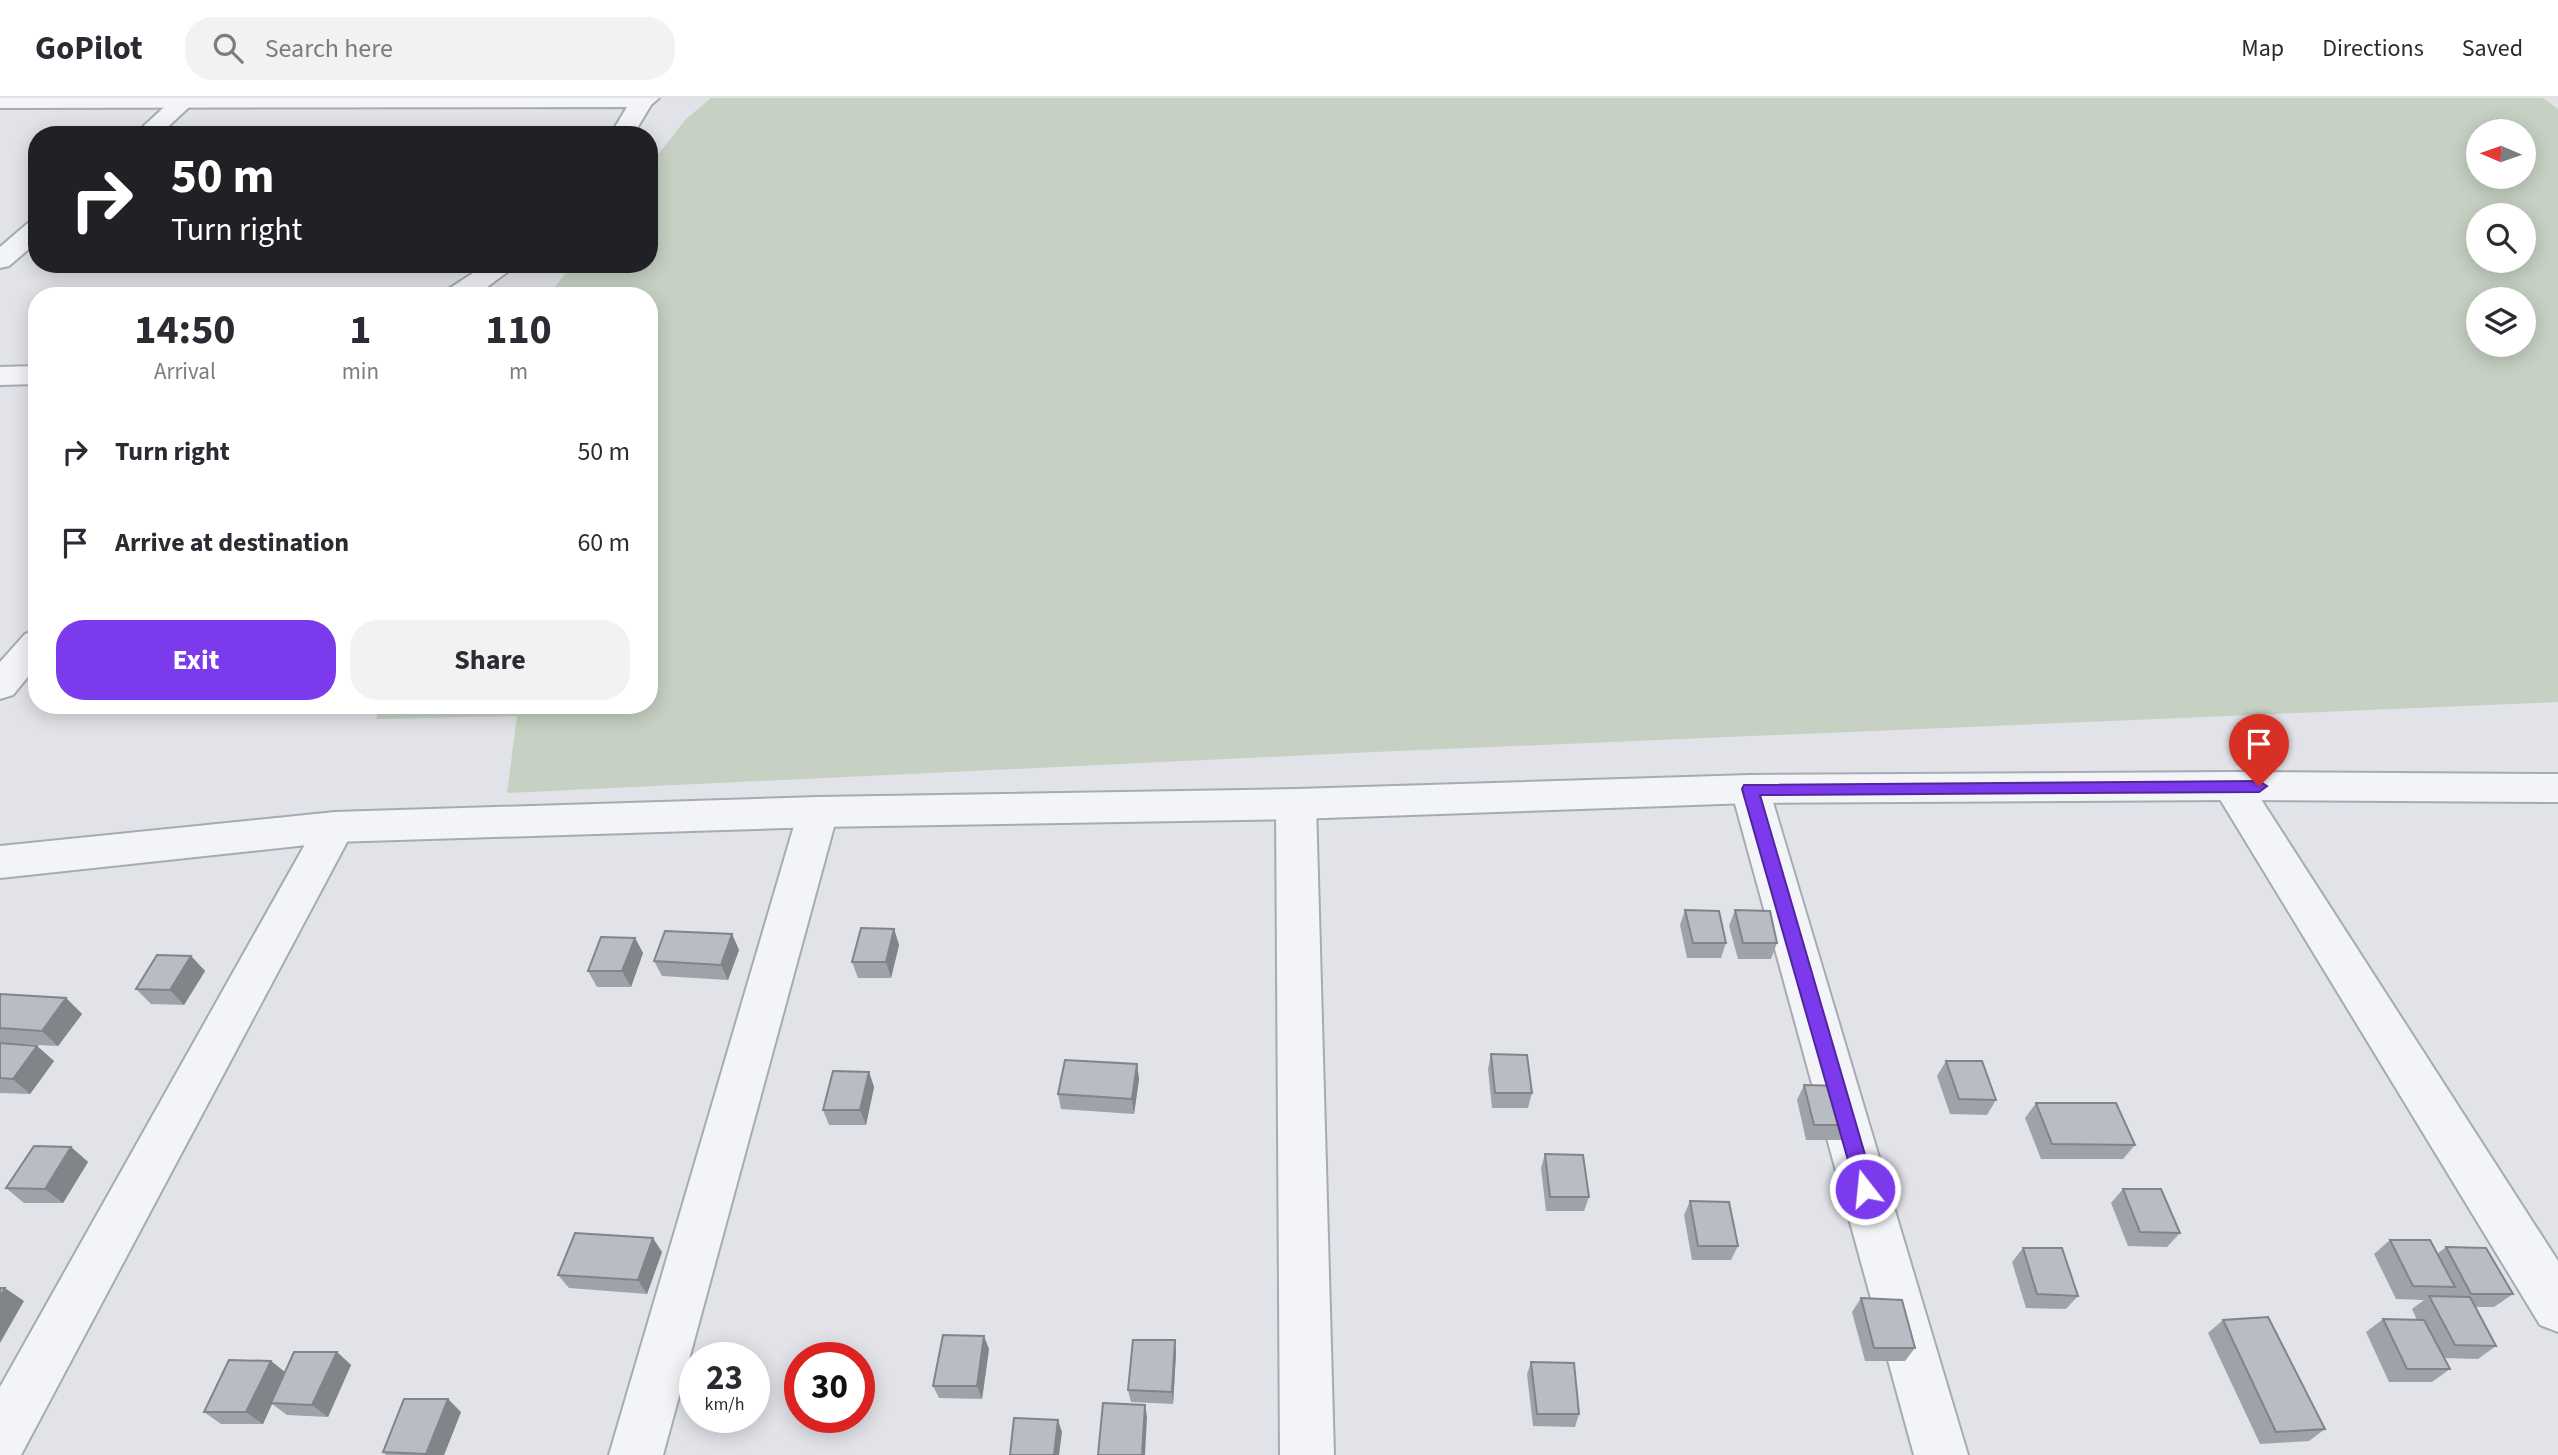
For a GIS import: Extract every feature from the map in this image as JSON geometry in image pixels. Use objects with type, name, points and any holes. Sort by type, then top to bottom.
[{"type":"street","points":[[155,126],[186,99]]},
{"type":"street","points":[[0,101],[645,99]]},
{"type":"street","points":[[627,126],[645,99]]},
{"type":"street","points":[[0,260],[28,236]]},
{"type":"street","points":[[470,287],[492,273]]},
{"type":"street","points":[[0,376],[28,375]]},
{"type":"street","points":[[0,685],[28,652]]},
{"type":"street","points":[[2232,786],[2558,1307]]},
{"type":"street","points":[[0,862],[335,827],[818,812],[1296,804],[1750,789],[2232,786],[2558,788]]},
{"type":"street","points":[[1750,789],[1941,1455]]},
{"type":"street","points":[[1296,804],[1307,1455]]},
{"type":"street","points":[[636,1455],[818,812]]},
{"type":"street","points":[[0,1440],[335,827]]},
{"type":"green space","points":[[711,98],[2543,98],[2558,109],[2558,702],[1374,752],[507,793],[517,716],[376,719],[378,714],[658,714],[658,287],[555,287],[566,273],[658,273],[658,155],[686,119]]},
{"type":"building","points":[[1685,910],[1719,911],[1726,943],[1693,943]]},
{"type":"building","points":[[1735,910],[1770,911],[1777,943],[1743,943]]},
{"type":"building","points":[[861,928],[894,929],[886,962],[852,962]]},
{"type":"building","points":[[665,931],[732,934],[721,965],[654,961]]},
{"type":"building","points":[[601,937],[635,938],[622,971],[588,971]]},
{"type":"building","points":[[157,955],[191,956],[170,990],[136,989]]},
{"type":"building","points":[[0,994],[66,998],[42,1031],[0,1028]]},
{"type":"building","points":[[0,1043],[37,1046],[13,1079],[0,1078]]},
{"type":"building","points":[[1491,1054],[1527,1055],[1532,1093],[1495,1093]]},
{"type":"building","points":[[1065,1060],[1137,1064],[1132,1099],[1058,1094]]},
{"type":"building","points":[[1946,1061],[1982,1061],[1996,1100],[1959,1099]]},
{"type":"building","points":[[833,1071],[869,1072],[860,1110],[823,1110]]},
{"type":"building","points":[[1804,1085],[1841,1086],[1852,1125],[1814,1125]]},
{"type":"building","points":[[2036,1103],[2116,1103],[2135,1145],[2052,1144]]},
{"type":"building","points":[[34,1146],[71,1147],[45,1189],[6,1188]]},
{"type":"building","points":[[1545,1154],[1583,1155],[1589,1197],[1550,1197]]},
{"type":"building","points":[[2123,1189],[2161,1189],[2180,1233],[2140,1232]]},
{"type":"building","points":[[1690,1201],[1729,1202],[1738,1246],[1698,1246]]},
{"type":"building","points":[[575,1233],[653,1238],[638,1280],[558,1275]]},
{"type":"building","points":[[2390,1240],[2430,1240],[2455,1287],[2413,1286]]},
{"type":"building","points":[[2446,1247],[2486,1248],[2513,1294],[2471,1294]]},
{"type":"building","points":[[2023,1248],[2062,1248],[2078,1296],[2037,1294]]},
{"type":"building","points":[[2429,1296],[2470,1297],[2496,1346],[2455,1345]]},
{"type":"building","points":[[1861,1298],[1902,1300],[1915,1348],[1874,1348]]},
{"type":"building","points":[[2268,1317],[2325,1429],[2276,1432],[2223,1320]]},
{"type":"building","points":[[2383,1319],[2424,1320],[2450,1369],[2407,1369]]},
{"type":"building","points":[[943,1335],[984,1336],[977,1386],[933,1386]]},
{"type":"building","points":[[1133,1340],[1175,1340],[1172,1392],[1128,1390]]},
{"type":"building","points":[[294,1352],[337,1352],[312,1405],[271,1403]]},
{"type":"building","points":[[229,1360],[271,1361],[246,1412],[204,1412]]},
{"type":"building","points":[[1531,1362],[1574,1363],[1579,1414],[1537,1414]]},
{"type":"building","points":[[404,1399],[448,1399],[426,1454],[383,1452]]},
{"type":"building","points":[[1103,1403],[1145,1405],[1142,1455],[1098,1455]]},
{"type":"building","points":[[1014,1418],[1058,1420],[1054,1455],[1010,1455]]},
{"type":"route","points":[[1865,1189],[1750,789],[2259,786]]}]
